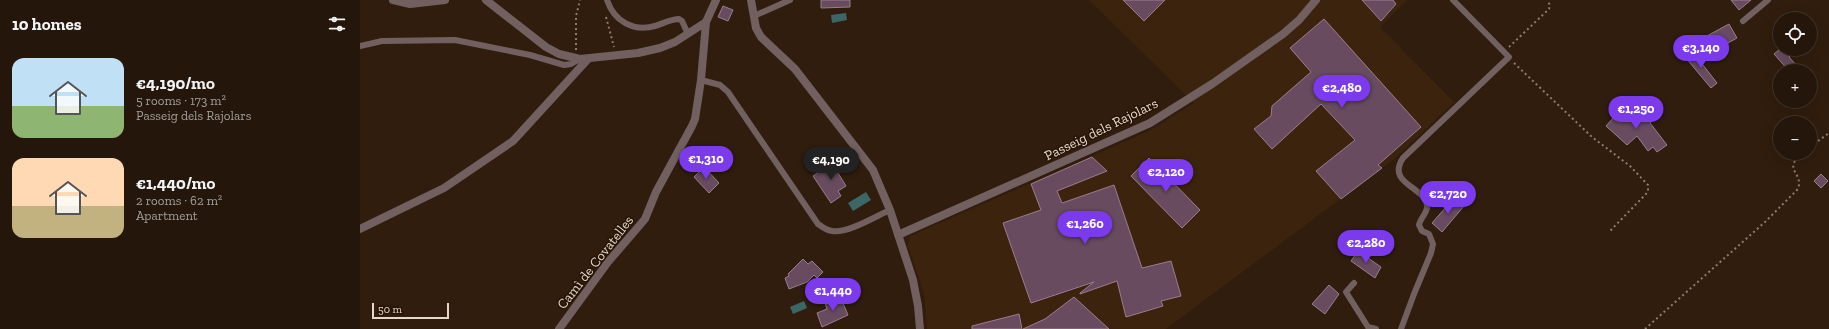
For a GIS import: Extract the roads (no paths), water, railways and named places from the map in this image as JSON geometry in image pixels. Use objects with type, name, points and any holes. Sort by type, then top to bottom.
[{"type":"street","points":[[393,0],[410,4],[445,0]]},
{"type":"street","points":[[486,0],[546,47],[559,54],[582,58],[617,55],[660,48],[675,42],[706,22],[716,0]]},
{"type":"street","points":[[751,0],[756,28],[761,37],[795,69],[868,162],[878,181],[890,210],[916,292],[920,329]]},
{"type":"street","name":"Passeig dels Rajolars","points":[[898,235],[1150,123],[1212,84],[1283,34],[1299,20],[1316,0]]},
{"type":"street","name":"Camì de Covatelles","points":[[559,329],[608,262],[644,219],[656,192],[692,126],[695,119],[701,80],[706,22]]},
{"type":"street","points":[[360,229],[444,188],[513,141],[582,58]]},
{"type":"lane","points":[[607,0],[615,15],[628,25],[635,28],[653,27],[679,19],[682,21],[688,34]]},
{"type":"lane","points":[[754,16],[790,0]]},
{"type":"lane","points":[[1401,329],[1431,253],[1433,244],[1429,234],[1422,231],[1418,225],[1427,209],[1426,202],[1404,182],[1401,176],[1400,164],[1404,158],[1506,55],[1454,0]]},
{"type":"lane","points":[[1744,21],[1768,0]]},
{"type":"lane","points":[[360,46],[382,41],[448,39],[510,50],[564,65],[571,64],[582,58]]},
{"type":"lane","points":[[701,80],[720,85],[728,92],[818,224],[830,231],[842,231],[890,210]]},
{"type":"lane","points":[[1354,283],[1346,292],[1368,327],[1376,329]]},
{"type":"water","points":[[846,13],[847,20],[832,23],[831,15]]},
{"type":"water","points":[[866,192],[871,200],[853,211],[848,203]]},
{"type":"water","points":[[804,301],[807,308],[793,314],[790,307]]}]
